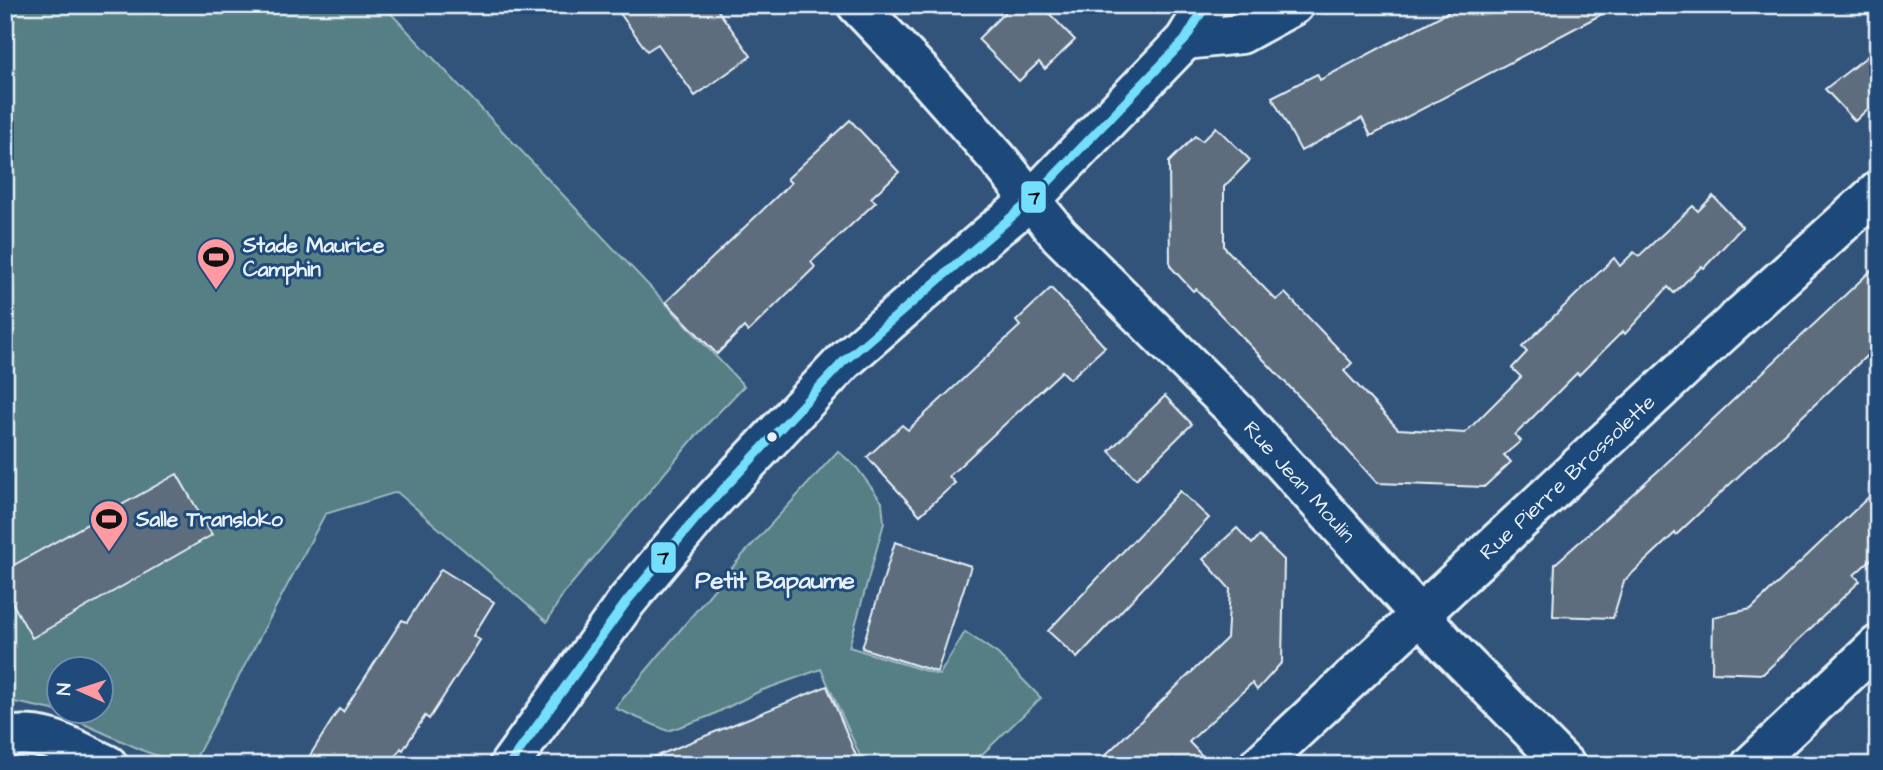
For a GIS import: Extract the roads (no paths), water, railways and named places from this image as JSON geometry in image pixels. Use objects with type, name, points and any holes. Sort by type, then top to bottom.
[{"type":"street","name":"Rue Jean Moulin","points":[[857,5],[999,160],[1059,235],[1238,413],[1420,616],[1565,765]]},
{"type":"street","points":[[509,765],[627,601],[698,516],[843,362],[1030,201],[1185,40],[1206,5]]},
{"type":"street","points":[[1185,40],[1241,34],[1294,5]]},
{"type":"street","name":"Rue Pierre Brossolette","points":[[1259,765],[1520,520],[1878,191]]},
{"type":"street","points":[[1751,765],[1878,645]]},
{"type":"street","points":[[5,737],[25,734],[52,738],[108,765]]},
{"type":"place","name":"Stade Maurice Camphin","points":[[216,291]]},
{"type":"place","name":"Salle Transloko","points":[[109,553]]},
{"type":"district","name":"Petit Bapaume","points":[[775,581]]}]
